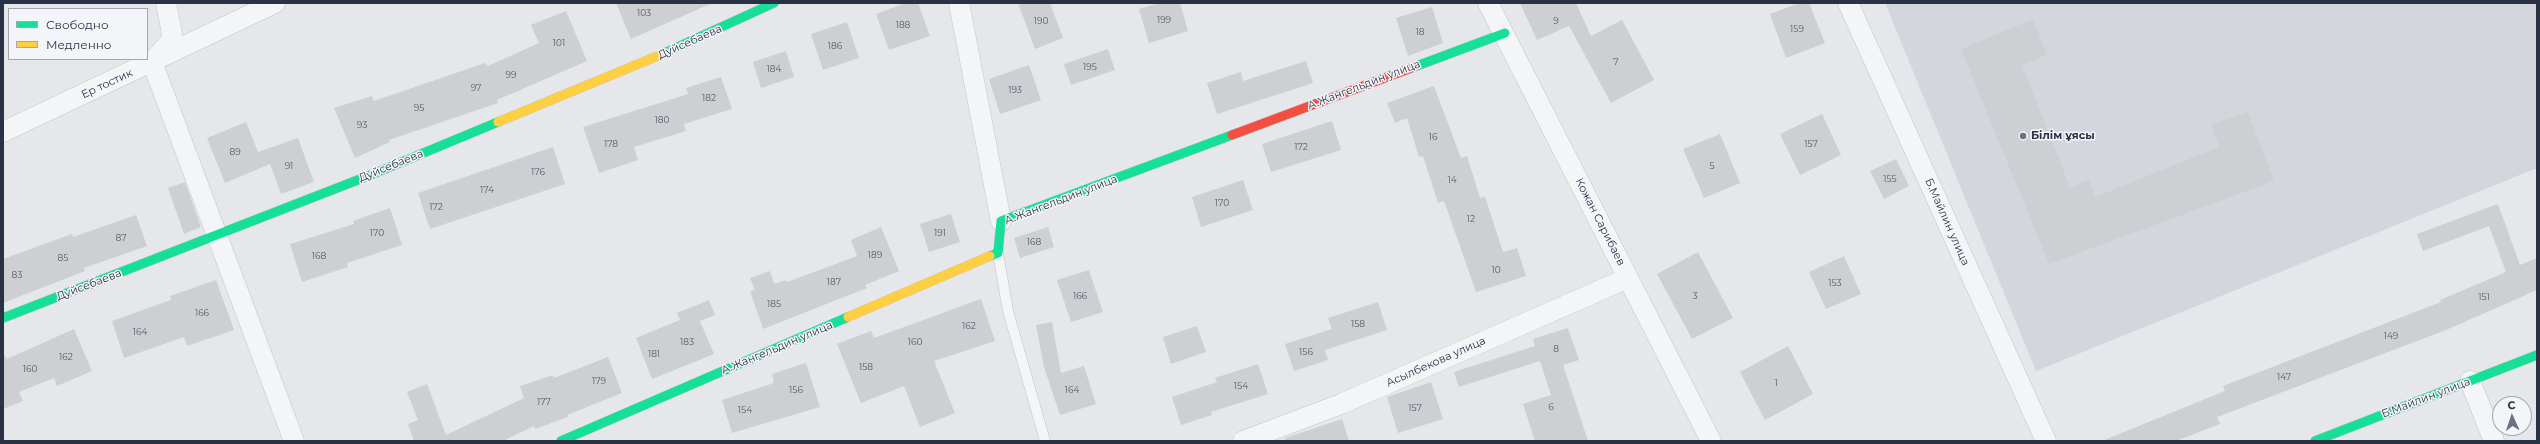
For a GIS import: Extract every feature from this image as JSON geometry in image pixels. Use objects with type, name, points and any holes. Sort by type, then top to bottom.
[{"type":"street","points":[[166,3],[173,39],[152,62],[294,441]]},
{"type":"street","name":"Ер тостик","points":[[3,132],[275,3]]},
{"type":"street","name":"Дуйсебаева","points":[[3,318],[368,176],[690,43],[774,3]]},
{"type":"street","points":[[959,3],[1001,221]]},
{"type":"street","name":"Кожан Сарибаев","points":[[1488,3],[1505,33],[1711,441]]},
{"type":"street","name":"Б.Майлин улица","points":[[1848,3],[2046,441]]},
{"type":"street","name":"А.Жангельдин улица","points":[[561,441],[998,253],[1001,221],[1505,33]]},
{"type":"street","name":"Асылбекова улица","points":[[1243,441],[1341,404],[1628,278]]},
{"type":"street","name":"Б.Майлин улица","points":[[2315,441],[2537,355]]},
{"type":"street","points":[[2470,381],[2494,441]]},
{"type":"lane","points":[[998,253],[1008,311],[1045,441]]},
{"type":"shaded area","points":[[1885,3],[2537,3],[2537,168],[2036,371]]},
{"type":"building","points":[[616,3],[710,3],[710,4],[631,39]]},
{"type":"building","points":[[906,3],[918,3],[930,36],[889,50],[876,14]]},
{"type":"building","points":[[1018,3],[1050,3],[1063,38],[1035,49]]},
{"type":"building","points":[[1160,3],[1180,3],[1188,31],[1149,43],[1139,9]]},
{"type":"building","points":[[1520,3],[1576,3],[1591,36],[1622,20],[1654,80],[1611,103],[1569,26],[1537,40]]},
{"type":"building","points":[[1800,3],[1809,3],[1825,43],[1786,58],[1770,14]]},
{"type":"building","points":[[1432,7],[1443,43],[1408,56],[1396,18]]},
{"type":"building","points":[[566,11],[587,61],[497,100],[498,103],[389,140],[390,142],[355,158],[334,108],[372,96],[374,101],[485,63],[488,66],[539,43],[531,25]]},
{"type":"building","name":"Білім ұясы","points":[[2033,19],[2047,55],[2022,65],[2070,187],[2089,180],[2095,197],[2219,147],[2211,124],[2248,112],[2274,181],[2049,264],[1961,49]]},
{"type":"building","points":[[847,22],[859,58],[823,70],[811,34]]},
{"type":"building","points":[[1108,49],[1115,70],[1071,85],[1064,64]]},
{"type":"building","points":[[786,51],[794,77],[761,88],[753,62]]},
{"type":"building","points":[[1306,61],[1313,83],[1217,114],[1207,83],[1241,72],[1243,81]]},
{"type":"building","points":[[1029,65],[1041,100],[1000,114],[989,79]]},
{"type":"building","points":[[721,77],[732,109],[684,124],[686,131],[634,147],[638,160],[599,173],[583,127],[688,94],[686,88]]},
{"type":"building","points":[[1434,86],[1461,158],[1467,156],[1480,198],[1485,197],[1503,252],[1517,248],[1526,276],[1476,292],[1444,201],[1438,203],[1423,156],[1419,157],[1407,118],[1395,123],[1387,103]]},
{"type":"building","points":[[1822,114],[1841,155],[1800,175],[1780,134]]},
{"type":"building","points":[[1332,121],[1341,150],[1271,172],[1262,144]]},
{"type":"building","points":[[246,122],[258,152],[298,138],[314,182],[281,194],[270,164],[225,183],[207,138]]},
{"type":"building","points":[[1720,134],[1740,183],[1704,198],[1683,149]]},
{"type":"building","points":[[553,147],[565,184],[430,229],[418,193]]},
{"type":"building","points":[[1896,159],[1909,186],[1884,199],[1870,171]]},
{"type":"building","points":[[1243,180],[1253,210],[1201,227],[1192,197]]},
{"type":"building","points":[[185,182],[201,227],[184,234],[168,188]]},
{"type":"building","points":[[2498,204],[2520,265],[2537,258],[2537,290],[2446,330],[2217,417],[2220,424],[2176,441],[2102,441],[2225,391],[2223,386],[2441,302],[2440,300],[2506,272],[2489,226],[2423,251],[2417,234]]},
{"type":"building","points":[[390,208],[402,245],[347,263],[348,267],[302,282],[290,244],[354,224],[353,221]]},
{"type":"building","points":[[951,214],[960,242],[929,252],[920,224]]},
{"type":"building","points":[[136,215],[147,246],[84,268],[85,271],[3,303],[3,259],[72,234],[73,237]]},
{"type":"building","points":[[881,227],[899,271],[865,285],[867,288],[763,329],[750,291],[755,290],[750,278],[770,271],[774,284],[786,280],[787,282],[857,256],[851,240]]},
{"type":"building","points":[[1048,227],[1054,247],[1020,258],[1014,238]]},
{"type":"building","points":[[1698,252],[1733,318],[1692,339],[1657,274]]},
{"type":"building","points":[[1844,256],[1861,294],[1826,309],[1809,272]]},
{"type":"building","points":[[1089,270],[1103,312],[1071,322],[1057,280]]},
{"type":"building","points":[[216,280],[234,330],[187,346],[184,337],[124,358],[112,321],[171,300],[170,296]]},
{"type":"building","points":[[981,299],[995,341],[934,361],[955,413],[920,427],[904,386],[861,403],[837,344],[871,331],[874,338]]},
{"type":"building","points":[[709,300],[715,315],[700,321],[714,354],[652,379],[636,338],[680,320],[677,313]]},
{"type":"building","points":[[1378,302],[1387,330],[1325,350],[1328,360],[1294,371],[1285,344],[1332,329],[1328,318]]},
{"type":"building","points":[[1052,322],[1061,373],[1084,366],[1096,404],[1060,415],[1044,367],[1036,325]]},
{"type":"building","points":[[1197,326],[1206,352],[1171,364],[1163,337]]},
{"type":"building","points":[[1568,328],[1579,360],[1563,365],[1588,441],[1535,441],[1523,404],[1551,395],[1540,361],[1459,387],[1454,372],[1535,346],[1533,339]]},
{"type":"building","points":[[74,329],[92,371],[57,386],[54,378],[19,392],[23,401],[3,409],[3,353],[7,359]]},
{"type":"building","points":[[1788,346],[1813,394],[1765,420],[1740,372]]},
{"type":"building","points":[[608,357],[622,393],[567,415],[568,417],[535,429],[534,426],[503,441],[414,441],[408,424],[418,420],[407,392],[427,384],[446,435],[524,398],[520,386],[553,375],[554,378]]},
{"type":"building","points":[[806,363],[820,407],[732,433],[722,400],[774,383],[772,374]]},
{"type":"building","points":[[1258,364],[1268,394],[1211,412],[1212,415],[1181,425],[1172,397],[1217,382],[1215,378]]},
{"type":"building","points":[[1431,382],[1443,419],[1398,433],[1387,397]]},
{"type":"building","points":[[1342,419],[1349,441],[1286,441],[1285,438]]},
{"type":"traffic: fast","points":[[660,55],[774,3]]},
{"type":"traffic: fast","points":[[1414,67],[1505,33]]},
{"type":"traffic: fast","points":[[3,318],[368,176],[498,122]]},
{"type":"traffic: fast","points":[[990,256],[998,253],[1001,221],[1232,135]]},
{"type":"traffic: fast","points":[[561,441],[848,317]]},
{"type":"traffic: fast","points":[[2315,441],[2537,355]]},
{"type":"traffic: slow","points":[[498,122],[660,55]]},
{"type":"traffic: slow","points":[[848,317],[990,256]]},
{"type":"traffic: jam","points":[[1232,135],[1414,67]]},
{"type":"place","name":"Білім ұясы","points":[[2023,136]]}]
